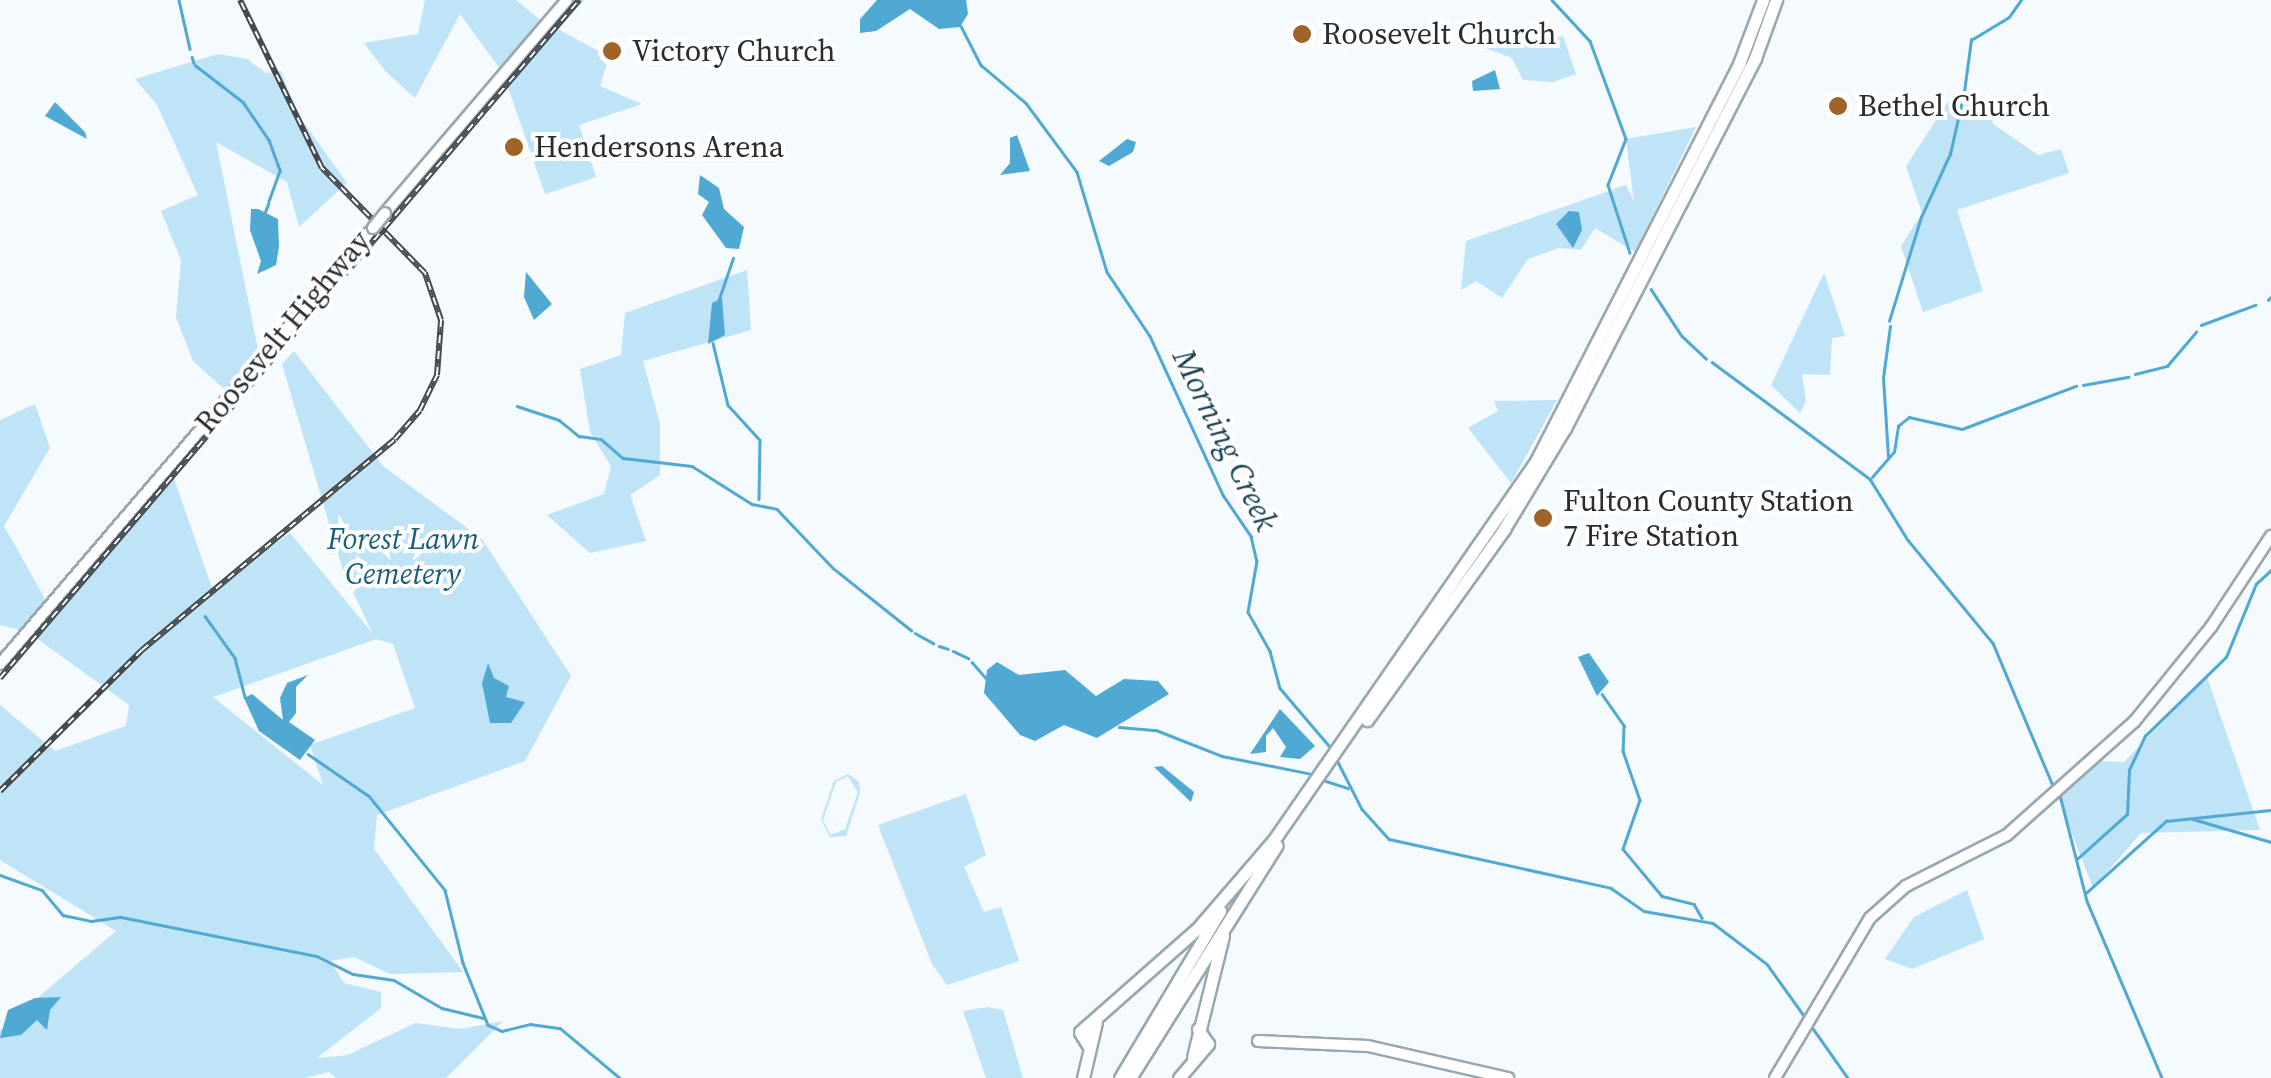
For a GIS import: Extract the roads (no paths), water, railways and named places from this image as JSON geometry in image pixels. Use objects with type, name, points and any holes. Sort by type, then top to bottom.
[{"type":"highway","points":[[1120,1078],[1176,978],[1536,462],[1739,64],[1763,0]]},
{"type":"highway","points":[[1130,1078],[1274,851],[1504,529],[1554,447],[1755,58],[1776,0]]},
{"type":"highway","points":[[1180,1078],[1193,1057],[1216,952],[1274,851]]},
{"type":"highway","points":[[1084,1078],[1088,1045],[1080,1032],[1096,1022],[1197,928],[1254,863]]},
{"type":"main road","name":"Roosevelt Highway","points":[[0,664],[566,0]]},
{"type":"main road","points":[[1775,1078],[1858,934],[1883,904],[2019,826],[2152,702],[2271,536]]},
{"type":"main road","points":[[2019,826],[2036,826],[2036,811]]},
{"type":"main road","points":[[1258,1041],[1368,1046],[1508,1078]]},
{"type":"water","points":[[877,0],[966,0],[968,14],[960,27],[939,29],[910,9],[876,31],[860,33],[860,19]]},
{"type":"water","points":[[1495,70],[1500,89],[1473,91],[1472,81]]},
{"type":"water","points":[[55,102],[85,132],[87,139],[45,116]]},
{"type":"water","points":[[1017,135],[1030,171],[1000,175],[1010,163],[1010,138]]},
{"type":"water","points":[[1127,139],[1136,142],[1133,152],[1109,166],[1099,161]]},
{"type":"water","points":[[700,175],[719,188],[724,209],[744,227],[739,249],[726,248],[702,215],[709,202],[698,194]]},
{"type":"water","points":[[251,209],[278,219],[279,247],[276,265],[257,274],[261,261],[250,230]]},
{"type":"water","points":[[1569,211],[1579,212],[1582,230],[1573,248],[1556,224]]},
{"type":"water","points":[[526,272],[552,304],[534,320],[524,297]]},
{"type":"water","points":[[722,298],[725,335],[708,344],[712,303]]},
{"type":"water","points":[[1589,653],[1609,682],[1597,696],[1578,657]]},
{"type":"water","points":[[997,662],[1019,675],[1065,670],[1096,696],[1124,679],[1158,681],[1169,694],[1097,738],[1064,725],[1035,741],[1020,735],[984,693],[987,670]]},
{"type":"water","points":[[488,663],[494,678],[509,686],[506,697],[525,702],[511,723],[490,723],[482,683]]},
{"type":"water","points":[[308,675],[296,687],[296,713],[289,722],[315,740],[300,760],[259,731],[244,698],[252,694],[283,720],[280,698],[287,683]]},
{"type":"water","points":[[1280,709],[1315,746],[1300,759],[1280,757],[1286,747],[1273,728],[1266,736],[1266,752],[1250,754]]},
{"type":"water","points":[[1162,766],[1194,792],[1191,802],[1154,767]]},
{"type":"water","points":[[61,997],[50,1010],[47,1030],[37,1020],[21,1035],[0,1038],[8,1010],[35,998]]},
{"type":"waterway","points":[[179,0],[190,49]]},
{"type":"waterway","points":[[1552,0],[1590,41],[1626,139],[1608,185],[1630,253]]},
{"type":"waterway","points":[[1963,99],[1971,40],[2009,17],[2021,0]]},
{"type":"waterway","name":"Morning Creek","points":[[961,26],[981,65],[1026,103],[1077,172],[1107,272],[1150,336],[1223,495],[1251,536],[1257,561],[1248,612],[1270,651],[1280,688],[1331,748]]},
{"type":"waterway","points":[[192,57],[194,63]]},
{"type":"waterway","points":[[195,65],[243,102],[269,140],[280,171],[269,201]]},
{"type":"waterway","points":[[1889,321],[1921,217],[1950,154],[1961,105]]},
{"type":"waterway","points":[[265,212],[268,204]]},
{"type":"waterway","points":[[719,299],[733,258]]},
{"type":"waterway","points":[[1651,289],[1682,336],[1706,358]]},
{"type":"waterway","points":[[2268,300],[2271,297]]},
{"type":"waterway","points":[[2201,325],[2255,305]]},
{"type":"waterway","points":[[1888,457],[1883,378],[1890,326]]},
{"type":"waterway","points":[[2135,374],[2167,366],[2196,332]]},
{"type":"waterway","points":[[713,343],[728,405],[760,440],[759,499]]},
{"type":"waterway","points":[[1712,362],[1870,479],[1908,540],[1993,643],[2053,786]]},
{"type":"waterway","points":[[2083,385],[2128,377]]},
{"type":"waterway","points":[[1872,477],[1894,452],[1898,426],[1909,417],[1962,429],[2076,386]]},
{"type":"waterway","points":[[517,406],[559,420],[579,436],[601,439],[623,458],[692,466],[752,504],[777,509],[833,568],[911,630]]},
{"type":"waterway","points":[[2077,859],[2127,814],[2129,770],[2145,736],[2226,657],[2256,584],[2271,570]]},
{"type":"waterway","points":[[205,616],[235,658],[245,697]]},
{"type":"waterway","points":[[915,633],[933,643]]},
{"type":"waterway","points":[[939,646],[948,649]]},
{"type":"waterway","points":[[953,651],[968,658]]},
{"type":"waterway","points":[[972,662],[986,678]]},
{"type":"waterway","points":[[1602,694],[1624,726],[1623,751],[1640,800],[1623,849],[1662,896],[1694,904],[1702,918]]},
{"type":"waterway","points":[[1119,727],[1156,730],[1222,756],[1312,774]]},
{"type":"waterway","points":[[308,754],[369,796],[445,890],[463,963],[488,1025],[502,1031],[530,1024],[560,1028],[620,1078]]},
{"type":"waterway","name":"Morning Creek","points":[[1337,760],[1362,809],[1389,839],[1611,888],[1644,911],[1713,923],[1767,964],[1805,1017]]},
{"type":"waterway","points":[[1323,780],[1348,788]]},
{"type":"waterway","points":[[2060,795],[2087,901],[2162,1078]]},
{"type":"waterway","points":[[2086,893],[2166,821],[2271,810]]},
{"type":"waterway","points":[[2193,819],[2271,842]]},
{"type":"waterway","points":[[0,875],[42,890],[63,915],[91,921],[121,917],[317,956],[353,974],[394,980],[442,1008],[483,1018]]},
{"type":"waterway","name":"Morning Creek","points":[[1812,1027],[1848,1078]]},
{"type":"railway","points":[[0,791],[142,650],[395,439],[420,410],[437,375],[441,320],[425,273],[322,168],[240,0]]},
{"type":"railway","points":[[0,678],[579,0]]},
{"type":"place","name":"Roosevelt Church","points":[[1302,34]]},
{"type":"place","name":"Victory Church","points":[[612,51]]},
{"type":"place","name":"Bethel Church","points":[[1838,106]]},
{"type":"place","name":"Hendersons Arena","points":[[514,147]]},
{"type":"place","name":"Fulton County Station 7 Fire Station","points":[[1543,518]]},
{"type":"park label","name":"Forest Lawn Cemetery","points":[[403,556]]}]
